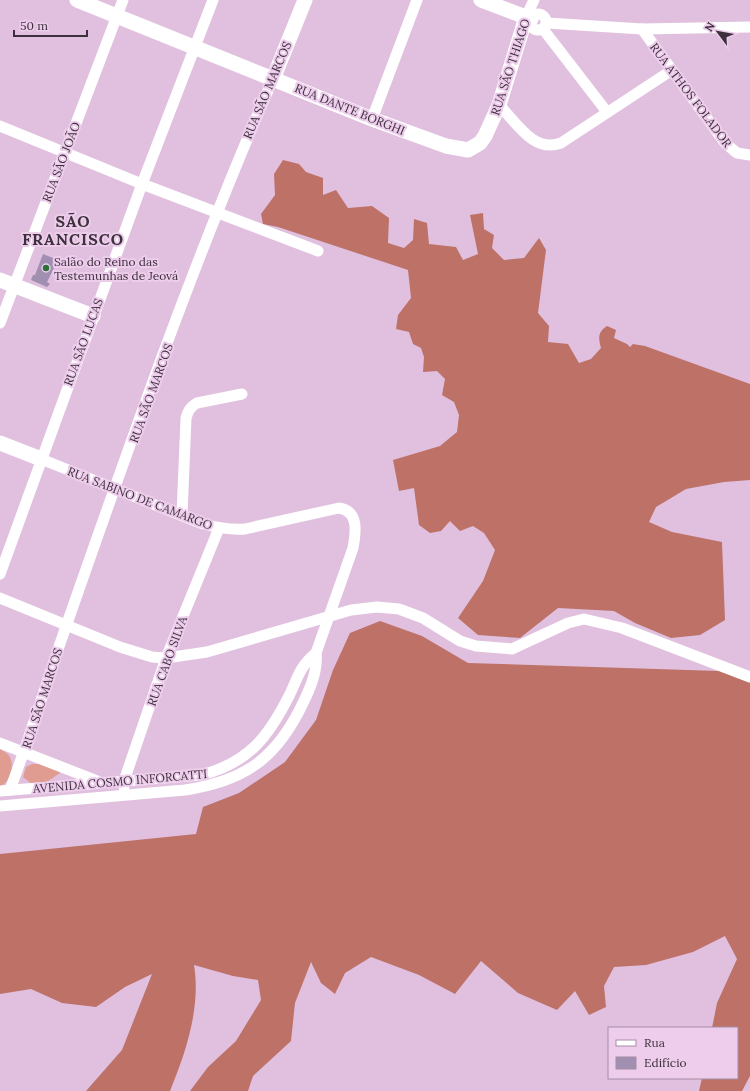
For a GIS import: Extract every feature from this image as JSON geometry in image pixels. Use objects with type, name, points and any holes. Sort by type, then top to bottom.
[{"type":"street","name":"RUA DANTE BORGHI","points":[[77,0],[372,119],[446,146],[468,150]]},
{"type":"street","name":"RUA SÃO JOÃO","points":[[0,323],[123,0]]},
{"type":"street","name":"RUA SÃO LUCAS","points":[[0,574],[93,316],[194,46],[213,0]]},
{"type":"street","name":"RUA SÃO MARCOS","points":[[5,791],[24,752],[116,489],[217,213],[305,0]]},
{"type":"street","points":[[372,119],[417,0]]},
{"type":"street","points":[[481,0],[529,18],[533,29],[536,31],[545,26],[642,29],[747,27],[750,37]]},
{"type":"street","name":"RUA SÃO THIAGO","points":[[468,150],[480,144],[499,106],[534,0]]},
{"type":"street","points":[[545,26],[607,112]]},
{"type":"street","name":"RUA ATHOS FOLADOR","points":[[642,29],[725,142],[732,150],[747,155]]},
{"type":"street","points":[[499,106],[533,139],[545,146],[553,146],[562,143],[672,70]]},
{"type":"street","points":[[0,126],[142,184],[318,251]]},
{"type":"street","points":[[0,280],[93,316]]},
{"type":"street","points":[[182,515],[186,418],[188,412],[191,406],[196,403],[242,394]]},
{"type":"street","name":"RUA SABINO DE CAMARGO","points":[[0,443],[182,515],[219,528],[230,530],[245,529],[332,508],[344,508],[351,514],[355,525],[353,548],[327,617]]},
{"type":"street","name":"RUA CABO SILVA","points":[[123,795],[124,781],[166,658],[219,528]]},
{"type":"street","points":[[0,598],[137,653],[166,658],[207,652],[351,610],[377,607],[399,609],[423,618],[460,641],[476,646],[512,649],[568,623],[584,619],[622,628],[750,677]]},
{"type":"street","points":[[316,653],[327,617]]},
{"type":"street","name":"AVENIDA COSMO INFORCATTI","points":[[5,791],[201,775],[219,771],[239,760],[259,744],[271,729],[304,662],[316,653]]},
{"type":"street","name":"AVENIDA COSMO INFORCATTI","points":[[0,806],[185,790],[212,786],[242,773],[262,760],[277,746],[298,713],[307,696],[317,665],[316,653]]},
{"type":"street","points":[[0,743],[104,783]]},
{"type":"shaded area","points":[[283,160],[299,164],[306,172],[323,178],[323,195],[336,190],[348,208],[372,206],[389,218],[388,243],[404,248],[413,240],[414,219],[427,223],[429,244],[456,247],[463,260],[478,254],[470,215],[483,213],[484,229],[494,235],[492,248],[504,260],[524,258],[539,238],[546,250],[538,313],[549,326],[548,342],[568,344],[579,363],[591,359],[601,348],[599,341],[600,333],[607,326],[616,330],[614,338],[630,347],[633,344],[645,346],[750,384],[750,480],[724,482],[686,489],[656,507],[649,522],[672,532],[722,542],[725,620],[700,635],[671,638],[635,623],[614,611],[558,608],[520,638],[478,635],[458,618],[483,581],[495,550],[484,533],[473,526],[460,531],[450,521],[441,531],[430,533],[419,525],[414,488],[399,491],[393,460],[440,446],[457,432],[459,415],[454,402],[442,395],[445,379],[437,371],[423,372],[424,357],[421,348],[413,344],[409,332],[396,329],[398,315],[411,298],[408,270],[278,227],[263,224],[261,214],[275,195],[274,174]]},
{"type":"shaded area","points":[[380,621],[422,636],[468,663],[750,672],[750,1076],[742,1091],[699,1091],[702,1079],[738,1079],[738,1027],[712,1027],[717,1003],[737,959],[725,936],[693,952],[646,965],[614,967],[604,986],[606,1007],[589,1015],[575,991],[557,1010],[518,993],[481,961],[455,994],[419,975],[371,957],[345,973],[335,994],[321,983],[311,962],[295,1003],[291,1041],[253,1076],[248,1091],[190,1091],[208,1067],[236,1041],[261,1000],[258,980],[233,976],[194,965],[196,981],[194,1013],[191,1029],[170,1091],[86,1091],[122,1050],[152,974],[125,987],[96,1007],[62,1003],[31,989],[0,994],[0,854],[196,834],[203,807],[239,793],[285,762],[316,720],[333,670],[350,633]]},
{"type":"shaded area","points":[[0,749],[10,756],[12,767],[8,779],[3,785],[0,786]]},
{"type":"shaded area","points":[[32,764],[40,764],[60,771],[60,773],[44,784],[33,785],[23,777],[26,767]]},
{"type":"building","name":"Salão do Reino das Testemunhas de Jeová","points":[[43,254],[58,260],[47,282],[50,284],[47,287],[31,280],[33,275],[35,275]]},
{"type":"place","name":"Salão do Reino das Testemunhas de Jeová","points":[[46,268]]},
{"type":"district","name":"SÃO FRANCISCO","points":[[73,230]]}]
